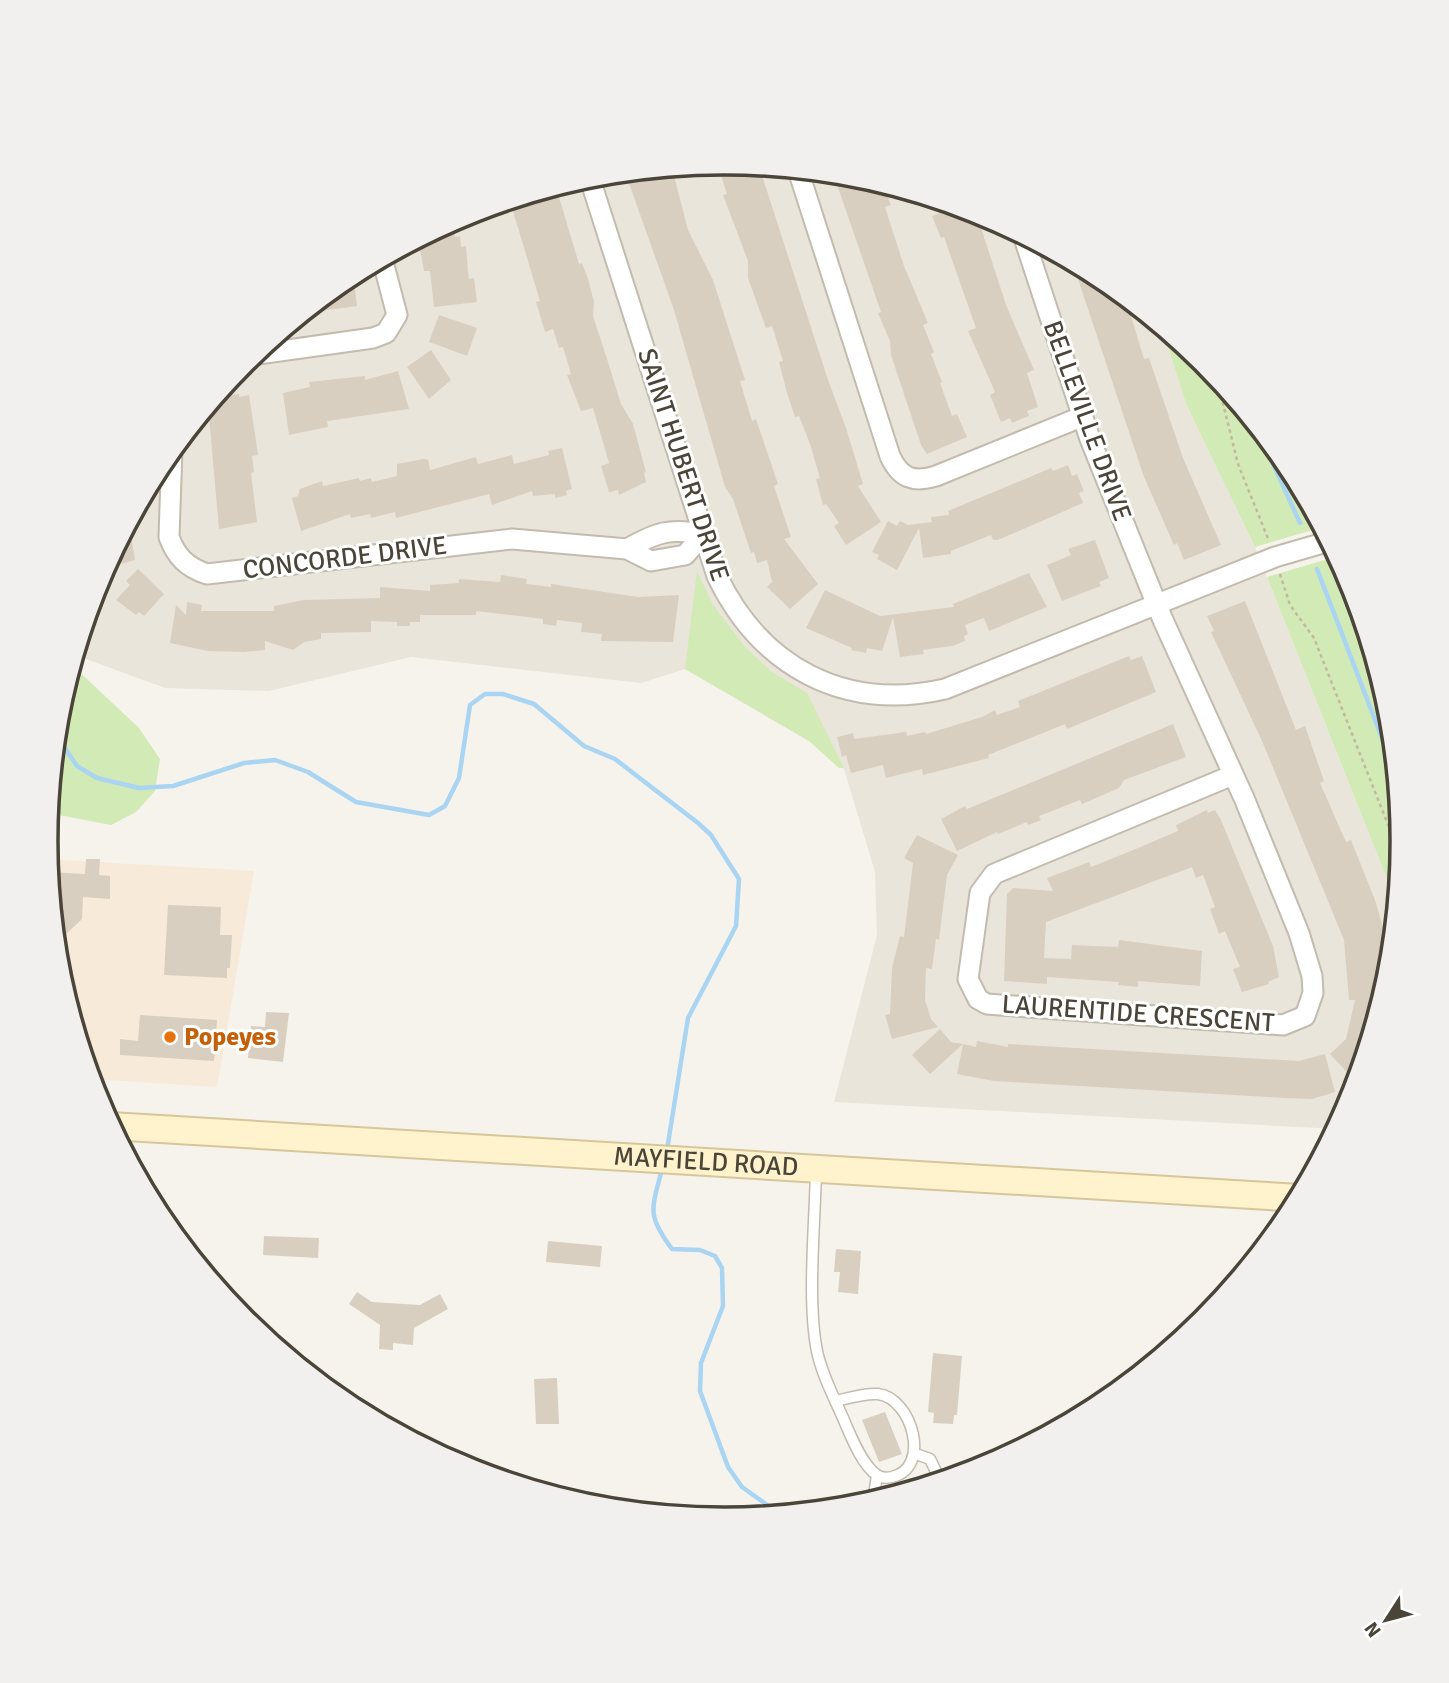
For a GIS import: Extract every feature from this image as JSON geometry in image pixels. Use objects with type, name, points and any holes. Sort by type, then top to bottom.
[{"type":"main road","name":"MAYFIELD ROAD","points":[[123,1127],[1288,1197]]},
{"type":"street","points":[[801,179],[890,456],[904,477],[921,481],[936,476],[1081,417]]},
{"type":"street","name":"SAINT HUBERT DRIVE","points":[[593,188],[704,534],[727,596],[756,636],[802,673],[835,687],[864,693],[903,696],[945,689],[1289,552],[1320,544]]},
{"type":"street","name":"BELLEVILLE DRIVE","points":[[1027,248],[1081,417],[1157,604]]},
{"type":"street","points":[[272,352],[373,338],[386,333],[397,315],[385,268]]},
{"type":"street","name":"CONCORDE DRIVE","points":[[171,469],[169,537],[173,549],[186,565],[207,574],[512,539],[627,549],[652,534],[676,529],[704,534]]},
{"type":"street","name":"LAURENTIDE CRESCENT","points":[[1157,604],[1233,775],[1308,959],[1313,993],[1305,1016],[1283,1025],[987,1004],[978,999],[968,979],[980,893],[994,874],[1233,775]]},
{"type":"lane","points":[[816,1169],[817,1351],[836,1401],[851,1437],[877,1475],[887,1478],[901,1475],[911,1467],[916,1454],[909,1424],[901,1407],[892,1399],[868,1394],[836,1401]]},
{"type":"lane","points":[[916,1454],[930,1460],[937,1474]]},
{"type":"lane","points":[[875,1491],[877,1475]]},
{"type":"path","points":[[1221,397],[1238,464],[1270,543]]},
{"type":"path","points":[[1279,571],[1290,605],[1314,638],[1391,832]]},
{"type":"shaded area","points":[[681,176],[768,176],[812,180],[897,197],[980,226],[1058,264],[1095,287],[1166,342],[1186,404],[1255,547],[1390,886],[1386,929],[1369,1014],[1356,1056],[1326,1128],[834,1102],[877,935],[875,872],[844,769],[809,741],[685,669],[641,683],[411,657],[269,691],[165,688],[83,658],[109,586],[127,547],[170,471],[223,402],[285,340],[354,287],[430,244],[510,210],[552,197],[637,180]]},
{"type":"shaded area","points":[[58,859],[254,871],[217,1087],[102,1080],[80,1014],[71,972],[63,929]]},
{"type":"green space","points":[[1166,342],[1226,402],[1253,436],[1279,471],[1313,530],[1255,547],[1186,404]]},
{"type":"green space","points":[[1328,559],[1340,586],[1369,669],[1386,754],[1390,798],[1390,886],[1267,577]]},
{"type":"green space","points":[[697,571],[713,605],[746,648],[772,672],[807,693],[844,768],[839,768],[809,741],[685,669]]},
{"type":"green space","points":[[79,672],[139,728],[160,759],[155,791],[136,812],[111,825],[59,815],[63,754]]},
{"type":"building","points":[[721,175],[762,176],[846,428],[863,484],[858,486],[881,522],[846,545],[834,526],[839,523],[826,504],[823,505],[816,479],[820,478],[810,444],[799,416],[795,417],[787,393],[779,362],[783,361],[772,326],[766,328],[748,278],[748,261],[723,195],[727,194]]},
{"type":"building","points":[[674,177],[688,230],[713,280],[745,380],[740,381],[752,421],[756,419],[778,484],[774,486],[791,537],[784,539],[818,584],[790,609],[767,587],[772,582],[767,560],[757,563],[754,552],[751,553],[733,499],[725,487],[674,310],[628,182]]},
{"type":"building","points":[[837,185],[887,195],[891,205],[885,207],[904,266],[928,323],[923,325],[934,352],[931,354],[942,382],[940,383],[952,416],[957,414],[967,437],[927,454],[921,445],[891,355],[890,341],[878,313],[881,312]]},
{"type":"building","points":[[559,196],[579,264],[582,263],[588,279],[594,302],[593,316],[621,404],[633,424],[646,472],[646,482],[619,495],[618,490],[609,492],[601,466],[609,463],[593,408],[581,411],[567,375],[571,374],[563,347],[559,348],[553,329],[545,332],[536,302],[540,301],[512,209]]},
{"type":"building","points":[[938,210],[981,226],[1006,305],[1034,370],[1027,373],[1038,407],[1027,411],[1029,416],[1012,423],[1010,418],[1001,422],[990,395],[995,392],[968,331],[976,328],[944,237],[941,238],[932,216],[940,213]]},
{"type":"building","points":[[454,233],[455,237],[460,236],[461,247],[466,246],[469,279],[474,278],[477,302],[434,307],[430,271],[424,271],[420,249]]},
{"type":"building","points":[[1077,276],[1130,313],[1144,359],[1149,358],[1183,458],[1221,545],[1184,560],[1177,543],[1174,545],[1144,477]]},
{"type":"building","points":[[355,287],[357,306],[322,311]]},
{"type":"building","points":[[439,315],[477,328],[467,356],[429,342]]},
{"type":"building","points":[[431,350],[451,380],[429,399],[407,367]]},
{"type":"building","points":[[398,371],[409,409],[327,421],[328,427],[289,435],[283,393],[310,387],[309,382],[365,376],[365,380]]},
{"type":"building","points":[[229,395],[249,395],[258,455],[252,456],[254,472],[251,473],[257,522],[219,529],[209,419]]},
{"type":"building","points":[[562,448],[572,489],[566,491],[567,495],[555,498],[555,494],[533,496],[532,491],[492,505],[489,494],[396,518],[395,512],[371,518],[370,514],[351,518],[350,514],[301,531],[292,498],[298,496],[300,489],[322,481],[323,486],[359,478],[360,481],[371,478],[372,482],[397,476],[397,464],[424,459],[428,460],[430,470],[476,457],[478,464],[512,455],[514,464],[549,455],[548,451]]},
{"type":"building","points":[[1068,465],[1072,476],[1077,474],[1084,491],[1079,493],[1083,503],[998,540],[993,540],[991,535],[951,551],[951,554],[923,558],[919,528],[897,570],[877,559],[879,555],[872,552],[888,521],[897,526],[900,521],[908,525],[932,522],[931,517],[949,515],[948,511],[1051,468],[1053,471]]},
{"type":"building","points":[[131,538],[135,560],[119,564]]},
{"type":"building","points":[[1095,540],[1109,578],[1099,582],[1101,586],[1062,601],[1047,565],[1071,555],[1068,549]]},
{"type":"building","points":[[138,569],[164,594],[144,616],[139,612],[136,615],[116,600],[130,585],[126,581]]},
{"type":"building","points":[[1029,573],[1047,607],[989,631],[984,618],[965,625],[968,634],[964,636],[965,641],[952,646],[923,650],[924,654],[900,657],[893,617],[882,651],[867,648],[866,653],[851,650],[852,648],[806,628],[825,590],[880,616],[954,607],[953,604]]},
{"type":"building","points":[[501,575],[527,579],[526,584],[551,587],[551,584],[638,597],[679,595],[673,642],[601,641],[602,634],[581,632],[582,623],[557,620],[556,626],[543,624],[543,619],[476,611],[476,615],[420,615],[420,622],[410,622],[410,626],[397,626],[397,622],[371,621],[371,632],[321,633],[321,639],[304,642],[293,650],[265,641],[265,650],[244,652],[208,651],[170,643],[176,605],[186,615],[187,602],[202,605],[201,611],[274,611],[274,606],[304,600],[380,598],[380,587],[430,591],[430,585],[459,583],[459,579],[500,582]]},
{"type":"building","points":[[1245,601],[1296,730],[1305,726],[1324,781],[1320,783],[1346,842],[1351,840],[1375,900],[1385,935],[1369,1014],[1349,1074],[1330,1054],[1346,1039],[1355,1000],[1349,1000],[1344,940],[1262,741],[1211,632],[1214,631],[1207,616]]},
{"type":"building","points":[[1129,656],[1131,660],[1142,656],[1156,692],[1067,729],[1065,724],[988,755],[989,758],[923,775],[922,769],[886,778],[883,765],[851,773],[846,755],[842,757],[837,737],[853,733],[854,739],[906,732],[907,736],[926,734],[982,717],[995,710],[997,715],[1020,707],[1018,701]]},
{"type":"building","points":[[1173,724],[1186,757],[1124,780],[1119,788],[1082,804],[1080,800],[1039,816],[1041,820],[1028,825],[1027,822],[998,834],[997,832],[957,851],[941,819],[965,806],[967,809]]},
{"type":"building","points":[[1207,810],[1208,813],[1215,810],[1221,820],[1273,946],[1279,977],[1268,982],[1269,984],[1242,992],[1233,969],[1240,967],[1225,931],[1219,934],[1210,909],[1215,907],[1203,875],[1196,878],[1192,867],[1046,922],[1044,958],[1071,959],[1072,945],[1118,947],[1119,940],[1202,951],[1200,986],[1138,981],[1138,987],[1118,985],[1119,982],[1047,977],[1047,984],[1004,981],[1007,894],[1013,888],[1053,891],[1047,878],[1089,862],[1091,867],[1178,831],[1176,825]]},
{"type":"building","points":[[917,835],[958,855],[947,875],[939,940],[936,939],[932,969],[926,968],[925,1000],[931,1019],[938,1027],[892,1039],[885,1015],[890,1014],[892,968],[900,936],[904,937],[913,863],[904,858]]},
{"type":"building","points":[[86,859],[100,859],[99,875],[110,876],[110,899],[83,897],[82,919],[64,935],[59,873],[85,874]]},
{"type":"building","points":[[168,905],[221,907],[220,935],[232,935],[227,978],[164,975]]},
{"type":"building","points":[[266,1012],[289,1013],[283,1062],[248,1058],[251,1026],[265,1027]]},
{"type":"building","points":[[140,1015],[217,1020],[214,1061],[120,1055],[120,1039],[138,1041]]},
{"type":"building","points":[[940,1029],[951,1042],[963,1044],[930,1074],[912,1055]]},
{"type":"building","points":[[977,1041],[1008,1047],[1008,1044],[1299,1061],[1325,1054],[1335,1092],[1312,1099],[1284,1098],[994,1081],[957,1074],[963,1044],[976,1047]]},
{"type":"building","points":[[264,1236],[319,1238],[318,1258],[263,1255]]},
{"type":"building","points":[[548,1241],[602,1246],[600,1267],[546,1262]]},
{"type":"building","points":[[836,1249],[861,1251],[858,1294],[838,1292],[840,1272],[834,1272]]},
{"type":"building","points":[[357,1292],[372,1302],[420,1305],[440,1294],[448,1309],[414,1328],[413,1345],[393,1343],[393,1350],[379,1349],[380,1325],[349,1304]]},
{"type":"building","points":[[933,1353],[962,1356],[957,1415],[954,1415],[953,1424],[933,1423],[934,1413],[928,1412]]},
{"type":"building","points":[[557,1378],[559,1424],[536,1424],[534,1379]]},
{"type":"building","points":[[885,1412],[902,1454],[879,1462],[862,1420]]},
{"type":"waterway","points":[[1272,462],[1300,523]]},
{"type":"waterway","points":[[1317,569],[1384,743]]},
{"type":"waterway","points":[[64,747],[77,766],[97,778],[139,788],[173,786],[244,763],[275,760],[308,772],[356,802],[429,815],[445,806],[459,778],[470,705],[485,694],[503,694],[534,704],[584,746],[615,759],[698,823],[711,835],[739,879],[736,926],[688,1018],[667,1150]]},
{"type":"waterway","points":[[662,1169],[654,1211],[664,1237],[672,1249],[700,1250],[715,1256],[722,1268],[723,1306],[701,1363],[700,1391],[728,1467],[742,1487],[770,1507]]},
{"type":"place","name":"Popeyes","points":[[170,1037]]}]
